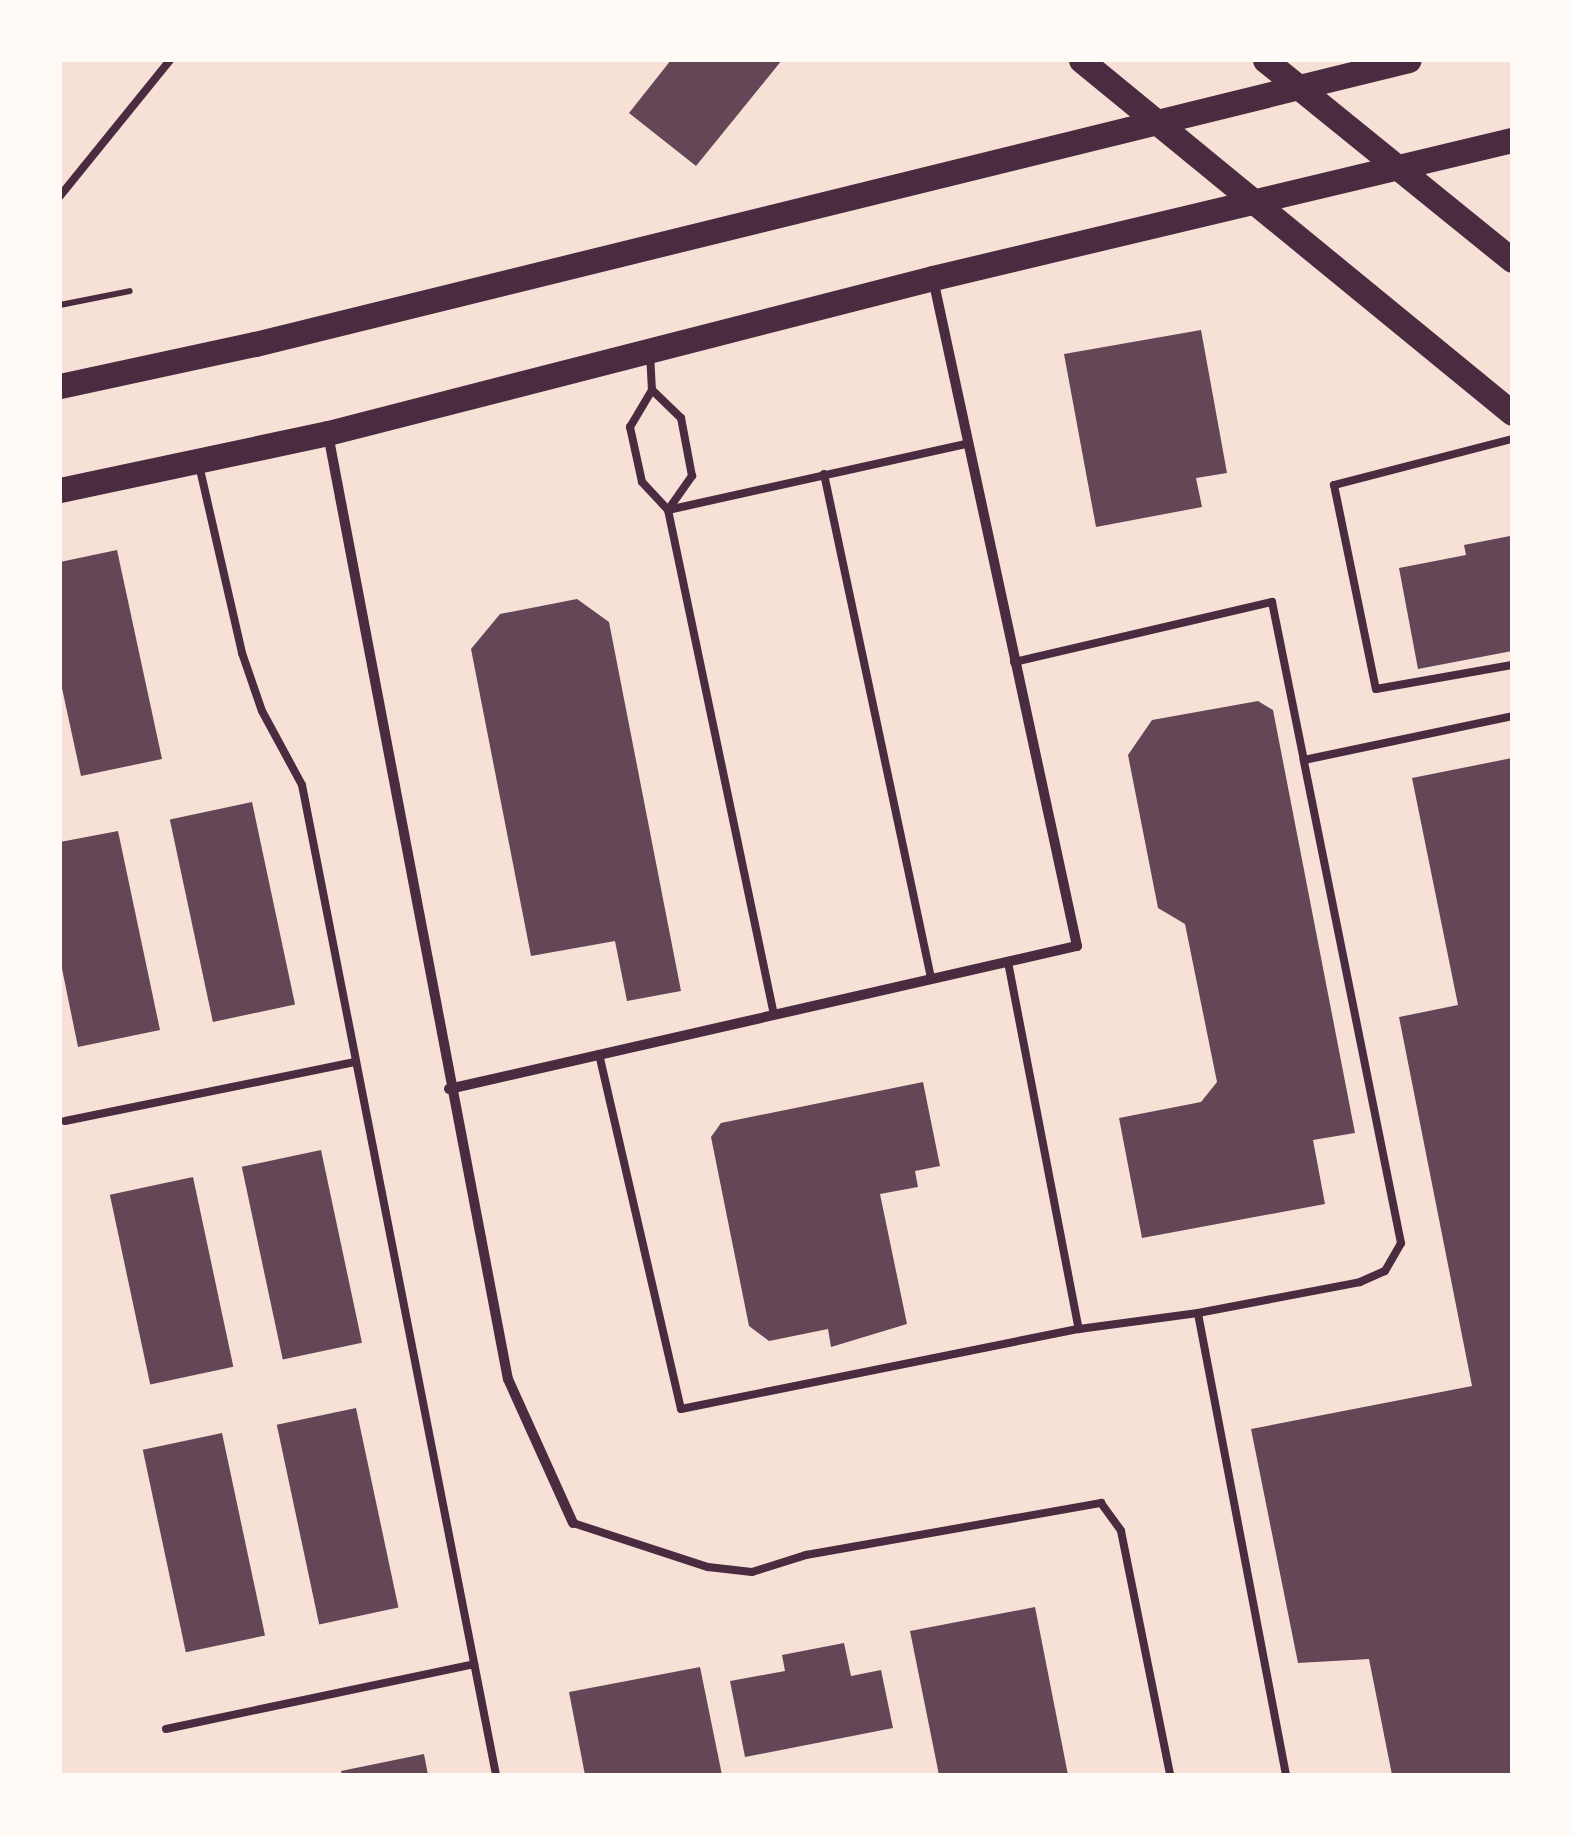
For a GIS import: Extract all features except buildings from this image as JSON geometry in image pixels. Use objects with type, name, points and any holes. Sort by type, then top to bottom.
[{"type":"main road","points":[[1081,60],[1512,413]]},
{"type":"main road","points":[[1265,60],[1512,260]]},
{"type":"main road","points":[[60,386],[255,344],[1152,119],[1409,60]]},
{"type":"main road","points":[[60,490],[328,433],[933,278],[1253,202],[1390,165],[1512,140]]},
{"type":"street","points":[[448,1088],[1077,946],[933,278]]},
{"type":"street","points":[[328,433],[448,1088],[508,1379],[573,1523]]},
{"type":"lane","points":[[60,196],[170,60]]},
{"type":"lane","points":[[650,350],[652,390],[630,427],[642,482],[668,510],[774,1015]]},
{"type":"lane","points":[[652,390],[681,418],[692,476],[668,510]]},
{"type":"lane","points":[[1512,439],[1334,485],[1376,689],[1512,665]]},
{"type":"lane","points":[[668,510],[966,444]]},
{"type":"lane","points":[[198,461],[242,653],[262,712],[302,785],[496,1775]]},
{"type":"lane","points":[[824,474],[930,978]]},
{"type":"lane","points":[[599,1054],[681,1409],[1080,1330],[1360,1282],[1385,1271],[1400,1243],[1272,602],[1014,662]]},
{"type":"lane","points":[[1304,760],[1512,716]]},
{"type":"lane","points":[[1008,962],[1080,1330]]},
{"type":"lane","points":[[65,1120],[356,1062]]},
{"type":"lane","points":[[1198,1312],[1286,1775]]},
{"type":"lane","points":[[573,1523],[708,1567],[752,1572],[824,1552],[1101,1502],[1121,1531],[1170,1775]]},
{"type":"lane","points":[[166,1729],[474,1664]]},
{"type":"path","points":[[60,305],[130,291]]}]
